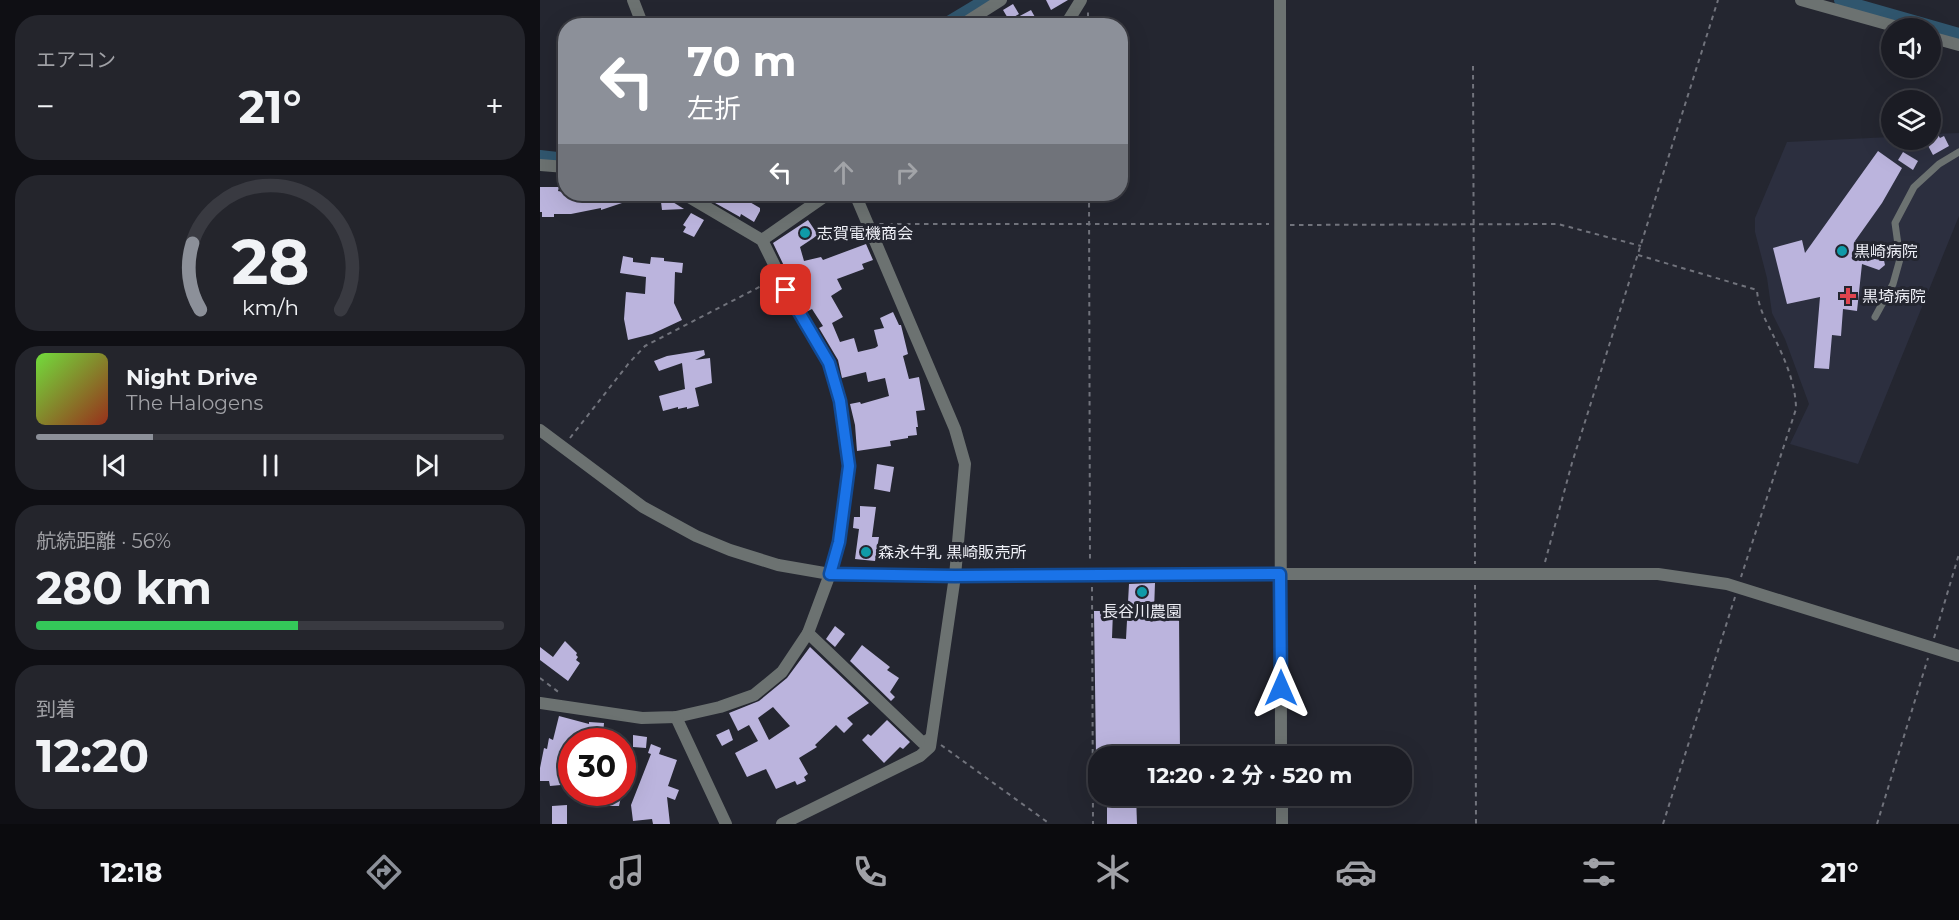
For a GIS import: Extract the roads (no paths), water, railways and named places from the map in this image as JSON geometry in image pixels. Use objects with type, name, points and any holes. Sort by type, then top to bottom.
[{"type":"street","points":[[633,0],[640,18]]},
{"type":"street","points":[[973,18],[1001,0]]},
{"type":"street","points":[[1070,18],[1082,0]]},
{"type":"street","points":[[1280,0],[1281,746]]},
{"type":"street","points":[[1801,0],[1881,22]]},
{"type":"street","points":[[1941,40],[1959,45]]},
{"type":"street","points":[[540,165],[558,166]]},
{"type":"street","points":[[540,703],[642,718],[676,717],[720,707],[754,695],[782,672],[808,633],[830,574],[839,542],[849,466],[840,401],[829,363],[779,277],[762,240],[696,201]]},
{"type":"street","points":[[762,240],[818,201]]},
{"type":"street","points":[[782,824],[920,756],[930,747],[955,576],[965,464],[955,429],[858,201]]},
{"type":"street","points":[[540,430],[643,507],[696,536],[730,550],[778,565],[830,574],[955,576],[1658,574],[1726,584],[1959,656]]},
{"type":"street","points":[[808,633],[923,743],[931,738]]},
{"type":"street","points":[[676,717],[726,824]]},
{"type":"street","points":[[1282,806],[1282,824]]},
{"type":"lane","points":[[1875,317],[1893,284],[1900,259],[1895,223],[1914,187],[1939,164],[1959,152]]},
{"type":"waterway","points":[[955,18],[985,0]]},
{"type":"waterway","points":[[1840,0],[1959,34]]},
{"type":"waterway","points":[[540,156],[558,158]]},
{"type":"place","name":"志賀電機商会","points":[[805,233]]},
{"type":"place","name":"黒崎病院","points":[[1842,251]]},
{"type":"place","name":"黒埼病院","points":[[1848,296]]},
{"type":"place","name":"森永牛乳 黒崎販売所","points":[[866,552]]},
{"type":"place","name":"長谷川農園","points":[[1142,592]]}]
